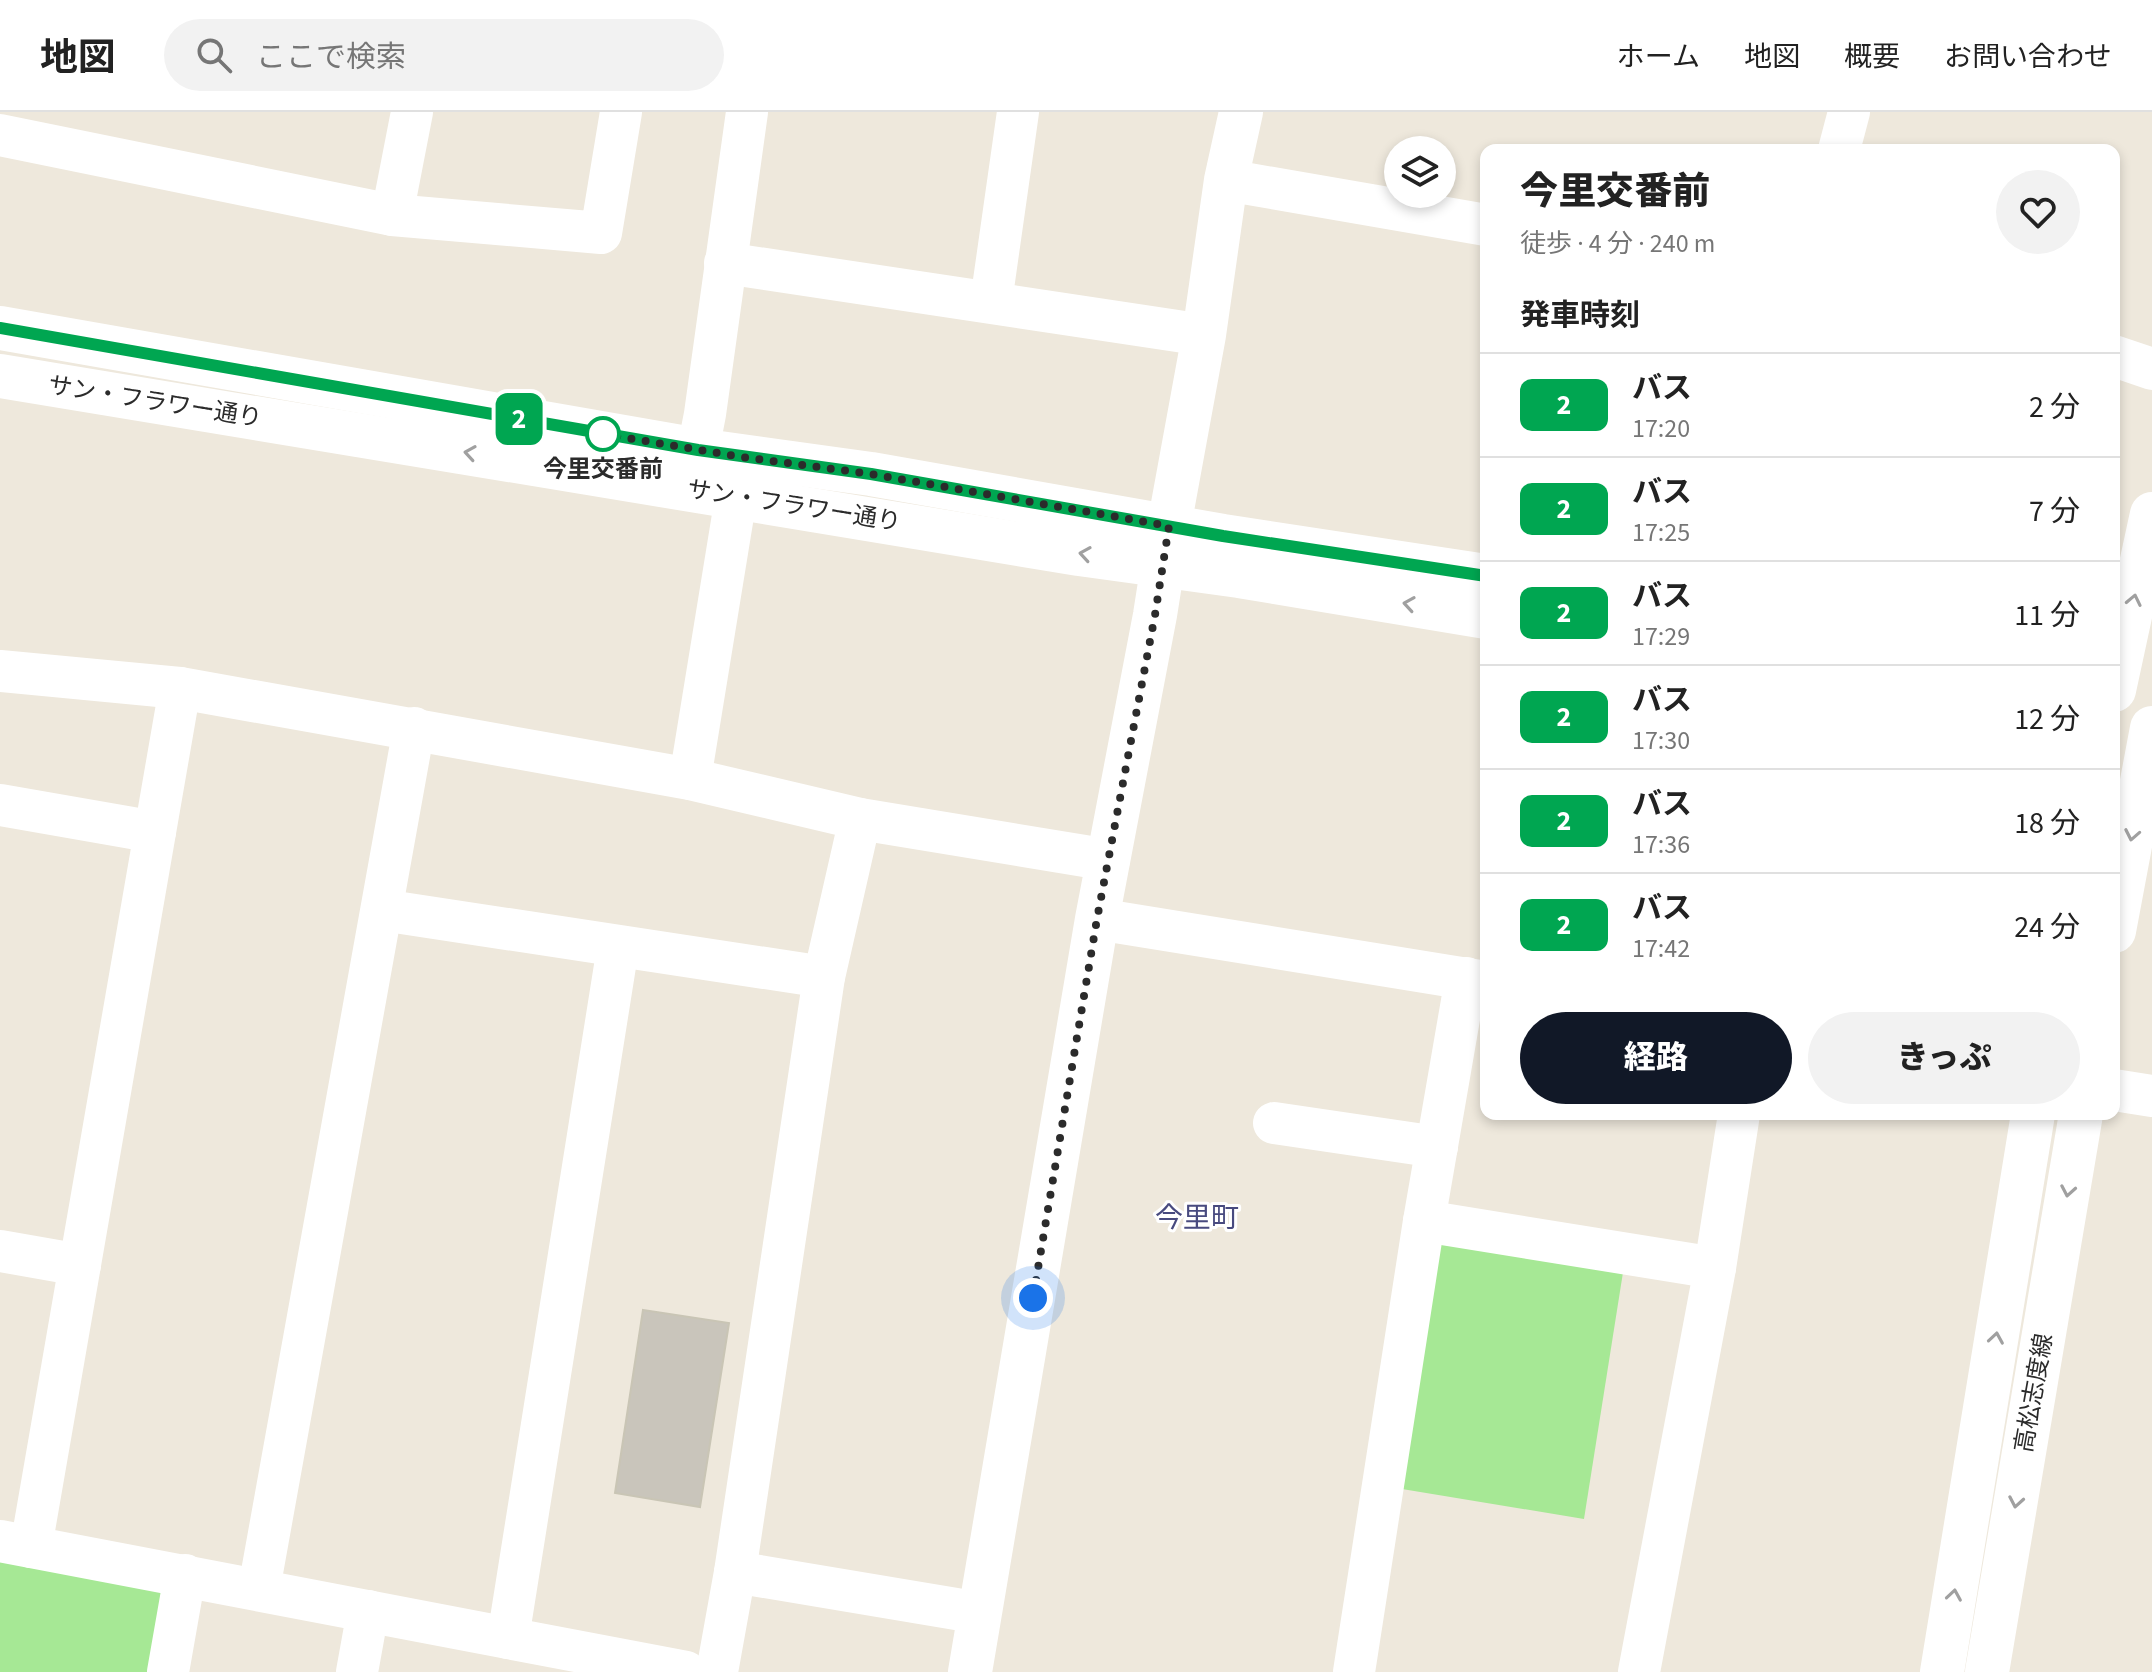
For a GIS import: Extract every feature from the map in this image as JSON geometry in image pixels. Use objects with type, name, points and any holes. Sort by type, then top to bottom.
[{"type":"street","points":[[392,215],[412,112]]},
{"type":"street","points":[[0,135],[392,215],[601,233],[621,112]]},
{"type":"street","points":[[698,450],[747,112]]},
{"type":"street","points":[[991,302],[1018,112]]},
{"type":"street","points":[[970,1672],[1097,919],[1155,615],[1204,335],[1226,180],[1241,112]]},
{"type":"street","points":[[1841,144],[1849,112]]},
{"type":"street","points":[[1226,180],[1480,224]]},
{"type":"street","points":[[725,263],[1204,335]]},
{"type":"street","name":"サン・フラワー通り","points":[[0,328],[698,450],[739,477]]},
{"type":"street","points":[[2120,358],[2152,369]]},
{"type":"street","name":"サン・フラワー通り","points":[[0,376],[739,477],[871,474],[1166,546]]},
{"type":"street","points":[[690,779],[739,477]]},
{"type":"street","points":[[2124,680],[2152,514]]},
{"type":"street","points":[[1166,546],[1223,536],[1480,575]]},
{"type":"street","points":[[1166,546],[1480,616]]},
{"type":"street","points":[[0,671],[180,688],[690,779],[860,819],[1109,860]]},
{"type":"street","points":[[180,688],[80,1265],[15,1544],[686,1672]]},
{"type":"street","points":[[2120,727],[2152,730],[2120,899]]},
{"type":"street","points":[[259,1589],[414,728]]},
{"type":"street","points":[[0,805],[155,832]]},
{"type":"street","points":[[717,1672],[735,1572],[824,977],[860,819]]},
{"type":"street","points":[[382,910],[824,977]]},
{"type":"street","points":[[1097,919],[1476,980],[1437,1147],[1354,1672]]},
{"type":"street","points":[[508,1638],[618,947]]},
{"type":"street","points":[[2120,1091],[2152,1096]]},
{"type":"street","points":[[1639,1672],[1715,1268],[1738,1120]]},
{"type":"street","name":"高松志度線","points":[[1942,1672],[2032,1120]]},
{"type":"street","name":"高松志度線","points":[[1987,1672],[2080,1120]]},
{"type":"street","points":[[1274,1123],[1437,1147]]},
{"type":"street","points":[[1424,1221],[1715,1268]]},
{"type":"street","points":[[0,1251],[80,1265]]},
{"type":"street","points":[[735,1572],[980,1613]]},
{"type":"street","points":[[168,1672],[185,1575]]},
{"type":"street","points":[[357,1672],[368,1611]]},
{"type":"green space","points":[[1436,1235],[1624,1266],[1584,1519],[1396,1488]]},
{"type":"green space","points":[[0,1557],[169,1588],[154,1672],[0,1672]]},
{"type":"building","points":[[643,1310],[729,1323],[700,1507],[615,1493]]},
{"type":"bus line","name":"2","points":[[0,328],[698,450],[871,474],[1223,536],[1480,575]]},
{"type":"place","name":"今里交番前","points":[[603,434]]},
{"type":"district","name":"今里町","points":[[1197,1218]]},
{"type":"route","points":[[603,434],[871,474],[1169,526],[1097,919],[1033,1298]]}]
